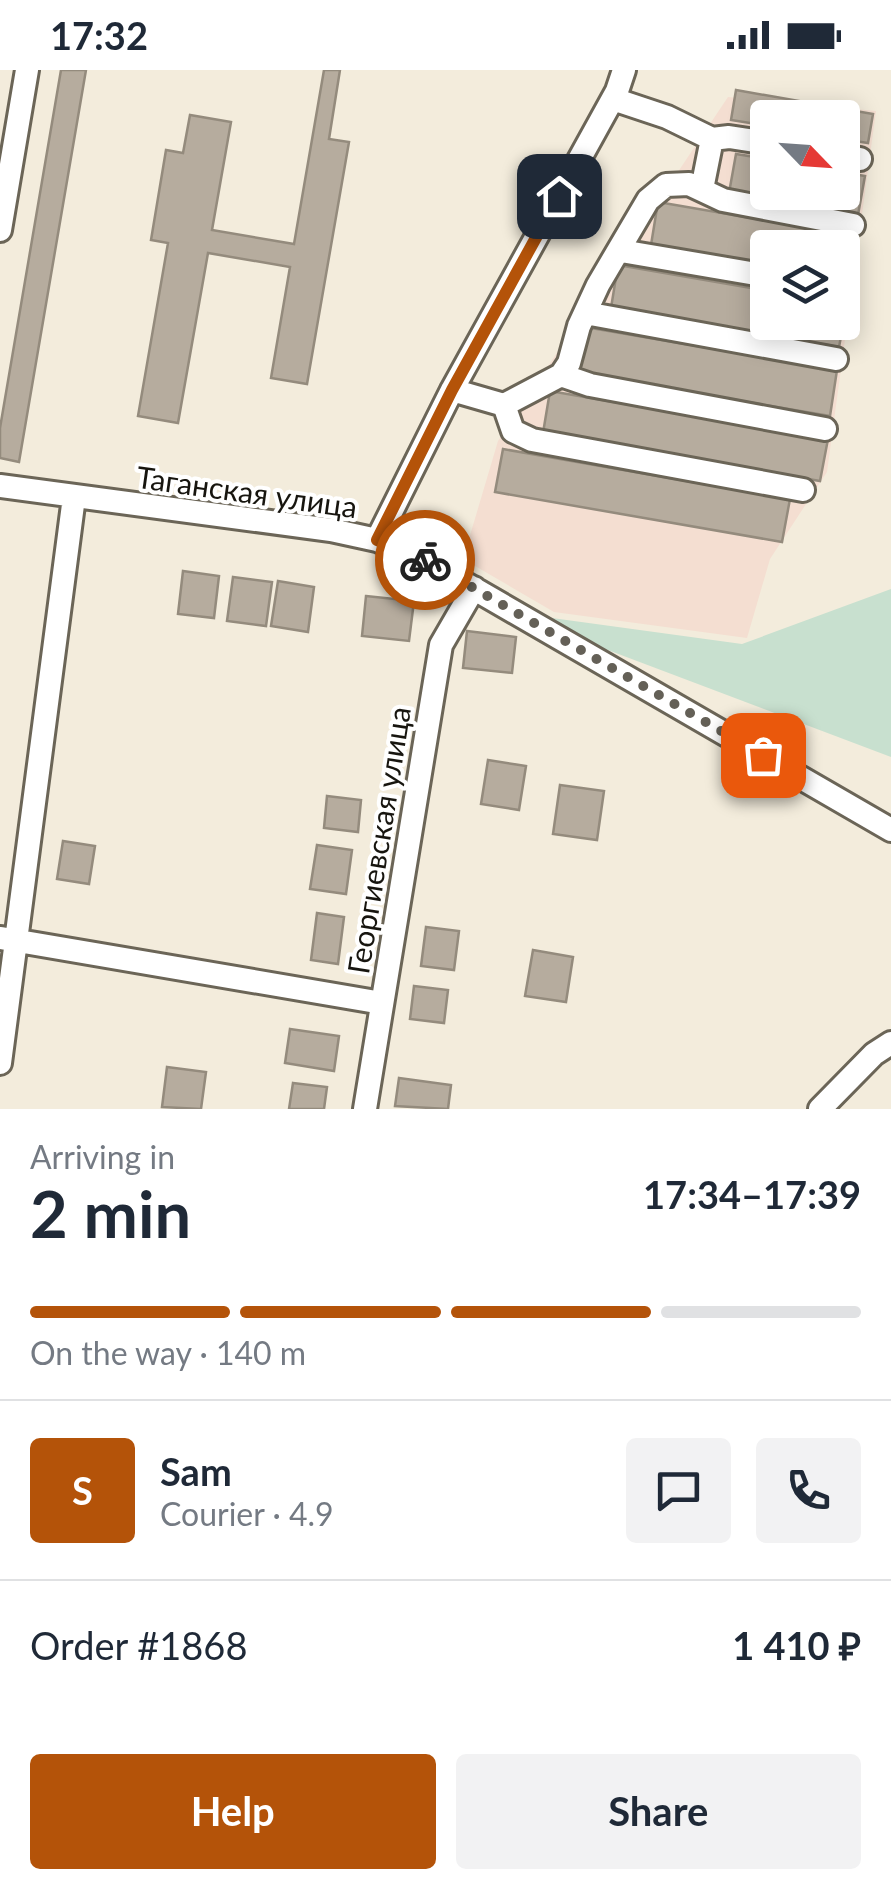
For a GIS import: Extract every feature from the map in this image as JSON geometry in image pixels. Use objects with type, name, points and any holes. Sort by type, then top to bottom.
[{"type":"street","points":[[0,230],[10,105],[27,70]]},
{"type":"street","points":[[377,540],[452,390],[613,99],[624,70]]},
{"type":"street","points":[[613,99],[667,117],[712,139],[750,140]]},
{"type":"street","points":[[702,189],[712,139]]},
{"type":"street","points":[[452,390],[504,404],[561,375],[570,362],[598,284],[648,200],[666,184],[688,184],[723,200],[853,225]]},
{"type":"street","points":[[621,251],[750,273]]},
{"type":"street","points":[[586,312],[836,358]]},
{"type":"street","points":[[561,375],[590,384],[826,428]]},
{"type":"street","points":[[504,404],[513,430],[532,440],[803,490]]},
{"type":"street","name":"Таганская улица","points":[[0,486],[331,530],[377,540],[421,558],[891,830]]},
{"type":"street","points":[[0,1063],[7,939],[74,497]]},
{"type":"street","name":"Георгиевская улица","points":[[365,1109],[441,645],[474,588]]},
{"type":"street","points":[[7,939],[382,1003]]},
{"type":"street","points":[[820,1109],[874,1054],[891,1043]]},
{"type":"shaded area","points":[[728,97],[760,100],[750,100],[750,210],[860,210],[860,109],[876,111],[860,230],[750,230],[750,340],[845,340],[827,472],[770,559],[747,638],[554,612],[463,559],[498,441]]},
{"type":"green space","points":[[891,589],[891,757],[547,627],[552,618],[742,644]]},
{"type":"building","points":[[61,70],[86,70],[19,462],[0,458],[0,428]]},
{"type":"building","points":[[324,70],[340,70],[329,139],[349,142],[307,384],[271,378],[290,267],[208,253],[178,423],[138,416],[168,243],[151,240],[166,150],[183,153],[190,115],[231,122],[212,230],[294,244]]},
{"type":"building","points":[[736,90],[793,100],[750,100],[750,123],[731,120]]},
{"type":"building","points":[[860,112],[873,114],[868,143],[860,142]]},
{"type":"building","points":[[736,154],[750,156],[750,197],[729,193]]},
{"type":"building","points":[[860,175],[865,176],[860,204]]},
{"type":"building","points":[[658,202],[821,230],[750,230],[750,262],[651,245]]},
{"type":"building","points":[[829,210],[859,210],[858,215]]},
{"type":"building","points":[[618,265],[750,288],[750,332],[611,308]]},
{"type":"building","points":[[585,327],[837,370],[830,416],[577,373]]},
{"type":"building","points":[[798,340],[840,340],[839,347]]},
{"type":"building","points":[[550,391],[828,439],[820,481],[543,433]]},
{"type":"building","points":[[503,449],[790,499],[782,542],[495,492]]},
{"type":"building","points":[[183,571],[219,576],[214,618],[178,614]]},
{"type":"building","points":[[233,577],[272,582],[266,626],[227,621]]},
{"type":"building","points":[[278,581],[314,587],[308,632],[271,626]]},
{"type":"building","points":[[366,596],[414,601],[409,641],[362,636]]},
{"type":"building","points":[[467,631],[516,637],[512,673],[463,668]]},
{"type":"building","points":[[488,760],[526,766],[519,810],[481,804]]},
{"type":"building","points":[[560,785],[604,791],[597,840],[553,834]]},
{"type":"building","points":[[327,796],[361,800],[358,832],[324,828]]},
{"type":"building","points":[[63,841],[95,846],[89,884],[57,879]]},
{"type":"building","points":[[317,845],[352,850],[346,894],[310,889]]},
{"type":"building","points":[[317,913],[344,917],[338,964],[311,960]]},
{"type":"building","points":[[426,927],[459,931],[454,970],[421,966]]},
{"type":"building","points":[[533,950],[573,957],[566,1002],[525,996]]},
{"type":"building","points":[[414,986],[448,990],[444,1023],[410,1019]]},
{"type":"building","points":[[290,1029],[339,1036],[334,1071],[285,1063]]},
{"type":"building","points":[[167,1067],[206,1072],[201,1109],[162,1107]]},
{"type":"building","points":[[399,1078],[451,1085],[448,1109],[395,1106]]},
{"type":"building","points":[[293,1083],[327,1087],[324,1109],[289,1109]]},
{"type":"way so far","points":[[425,560],[763,755]]},
{"type":"route","points":[[425,560],[377,540],[452,390],[559,196]]}]
